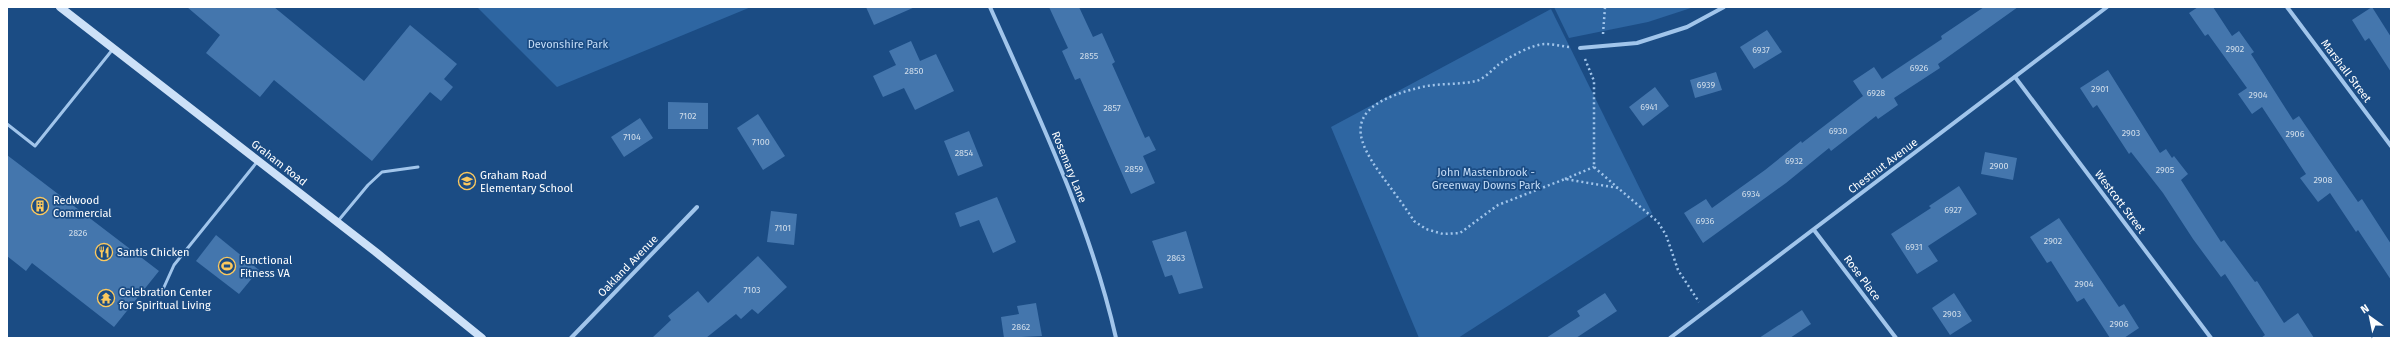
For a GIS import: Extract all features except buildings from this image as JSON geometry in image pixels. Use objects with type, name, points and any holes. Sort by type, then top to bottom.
[{"type":"street","name":"Graham Road","points":[[60,7],[337,222],[482,338]]},
{"type":"street","name":"Rosemary Lane","points":[[990,7],[1089,239],[1106,295],[1116,338]]},
{"type":"street","points":[[1580,48],[1637,43],[1680,30],[1724,7]]},
{"type":"street","name":"Chestnut Avenue","points":[[1670,338],[2107,7]]},
{"type":"street","name":"Marshall Street","points":[[2287,7],[2391,146]]},
{"type":"street","name":"Westcott Street","points":[[2015,77],[2211,338]]},
{"type":"street","name":"Oakland Avenue","points":[[571,338],[697,207]]},
{"type":"street","name":"Rose Place","points":[[1814,230],[1896,338]]},
{"type":"lane","points":[[7,124],[35,146],[113,49]]},
{"type":"lane","points":[[160,296],[174,265],[258,161]]},
{"type":"lane","points":[[337,222],[368,185],[382,172],[418,166]]},
{"type":"path","points":[[1601,47],[1605,7]]},
{"type":"path","points":[[1594,167],[1498,205],[1460,233],[1443,234],[1426,229],[1414,221],[1368,156],[1361,142],[1360,124],[1364,115],[1376,103],[1401,92],[1424,86],[1478,81],[1506,58],[1543,44],[1580,48],[1594,81],[1594,167],[1658,222],[1666,235],[1678,270],[1705,311]]},
{"type":"path","points":[[1565,179],[1618,188]]},
{"type":"green space","name":"Devonshire Park","points":[[477,7],[751,7],[557,87]]},
{"type":"green space","points":[[1554,7],[1694,7],[1648,22],[1569,38]]},
{"type":"green space","name":"John Mastenbrook - Greenway Downs Park","points":[[1551,9],[1652,213],[1458,338],[1419,338],[1331,127]]},
{"type":"place","name":"Graham Road Elementary School","points":[[467,181]]},
{"type":"place","name":"Redwood Commercial","points":[[40,206]]},
{"type":"place","name":"Santis Chicken","points":[[104,252]]},
{"type":"place","name":"Functional Fitness VA","points":[[227,266]]},
{"type":"place","name":"Celebration Center for Spiritual Living","points":[[106,298]]}]
